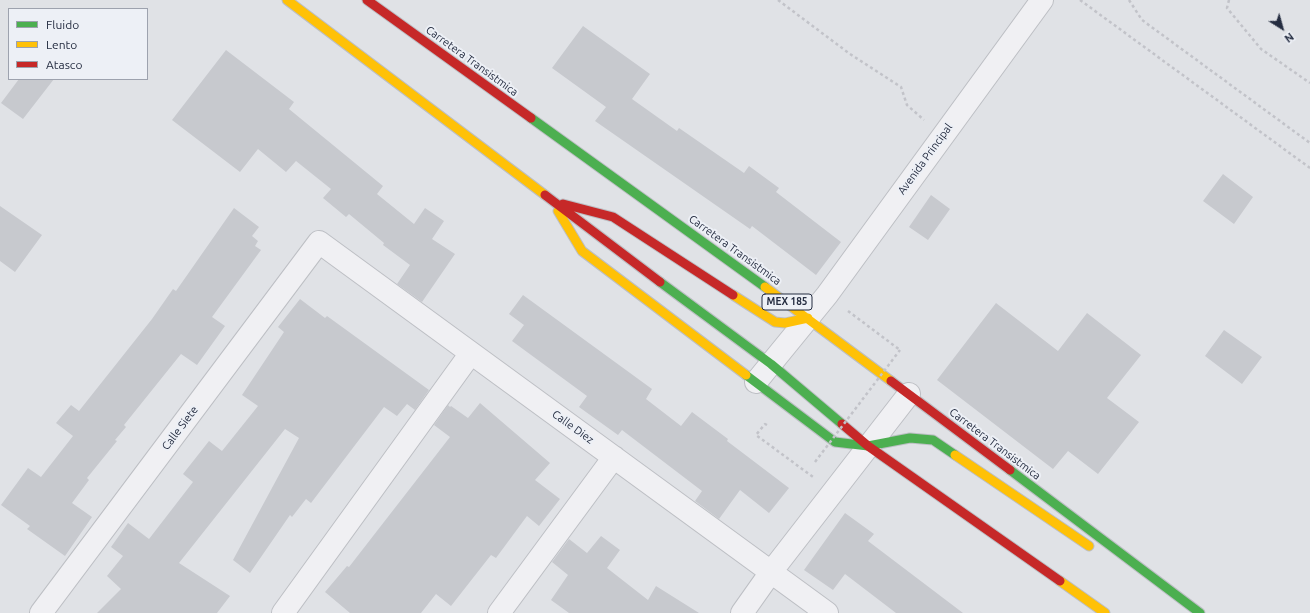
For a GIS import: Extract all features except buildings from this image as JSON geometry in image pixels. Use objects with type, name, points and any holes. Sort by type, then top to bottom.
[{"type":"main road","points":[[287,0],[552,201],[771,364],[868,446],[1105,613]]},
{"type":"main road","name":"Carretera Transistmica","points":[[367,0],[808,318],[1200,613]]},
{"type":"main road","points":[[552,201],[613,217],[775,322],[785,323],[808,318]]},
{"type":"main road","points":[[552,201],[582,252],[835,442],[868,446],[910,438],[932,440],[1094,549],[1128,559]]},
{"type":"street","name":"Avenida Principal","points":[[756,382],[827,295],[1042,0]]},
{"type":"street","name":"Calle Diez","points":[[319,242],[827,613]]},
{"type":"street","name":"Calle Siete","points":[[41,613],[319,242]]},
{"type":"street","points":[[283,613],[471,353]]},
{"type":"street","points":[[742,613],[771,572],[910,394]]},
{"type":"street","points":[[499,613],[614,457]]},
{"type":"path","points":[[778,0],[850,54],[901,87],[907,105],[920,117],[944,133]]},
{"type":"path","points":[[1080,0],[1310,168]]},
{"type":"path","points":[[1129,0],[1142,20],[1310,143]]},
{"type":"path","points":[[1229,0],[1227,8],[1261,49],[1310,83]]},
{"type":"path","points":[[815,462],[900,350],[827,295]]},
{"type":"path","points":[[765,424],[756,435],[833,492]]},
{"type":"traffic: fast","points":[[531,118],[765,287]]},
{"type":"traffic: fast","points":[[660,282],[771,364],[842,424]]},
{"type":"traffic: fast","points":[[746,375],[835,442],[868,446],[910,438],[933,440],[955,455]]},
{"type":"traffic: fast","points":[[1010,470],[1200,613]]},
{"type":"traffic: slow","points":[[287,0],[545,195]]},
{"type":"traffic: slow","points":[[558,211],[582,251],[746,375]]},
{"type":"traffic: slow","points":[[765,287],[891,381]]},
{"type":"traffic: slow","points":[[733,295],[775,322],[785,323],[808,318]]},
{"type":"traffic: slow","points":[[955,455],[1089,546]]},
{"type":"traffic: slow","points":[[1060,581],[1105,613]]},
{"type":"traffic: jam","points":[[367,0],[531,118]]},
{"type":"traffic: jam","points":[[545,195],[660,282]]},
{"type":"traffic: jam","points":[[563,204],[613,217],[733,295]]},
{"type":"traffic: jam","points":[[891,381],[1010,470]]},
{"type":"traffic: jam","points":[[842,424],[868,446],[1060,581]]}]
